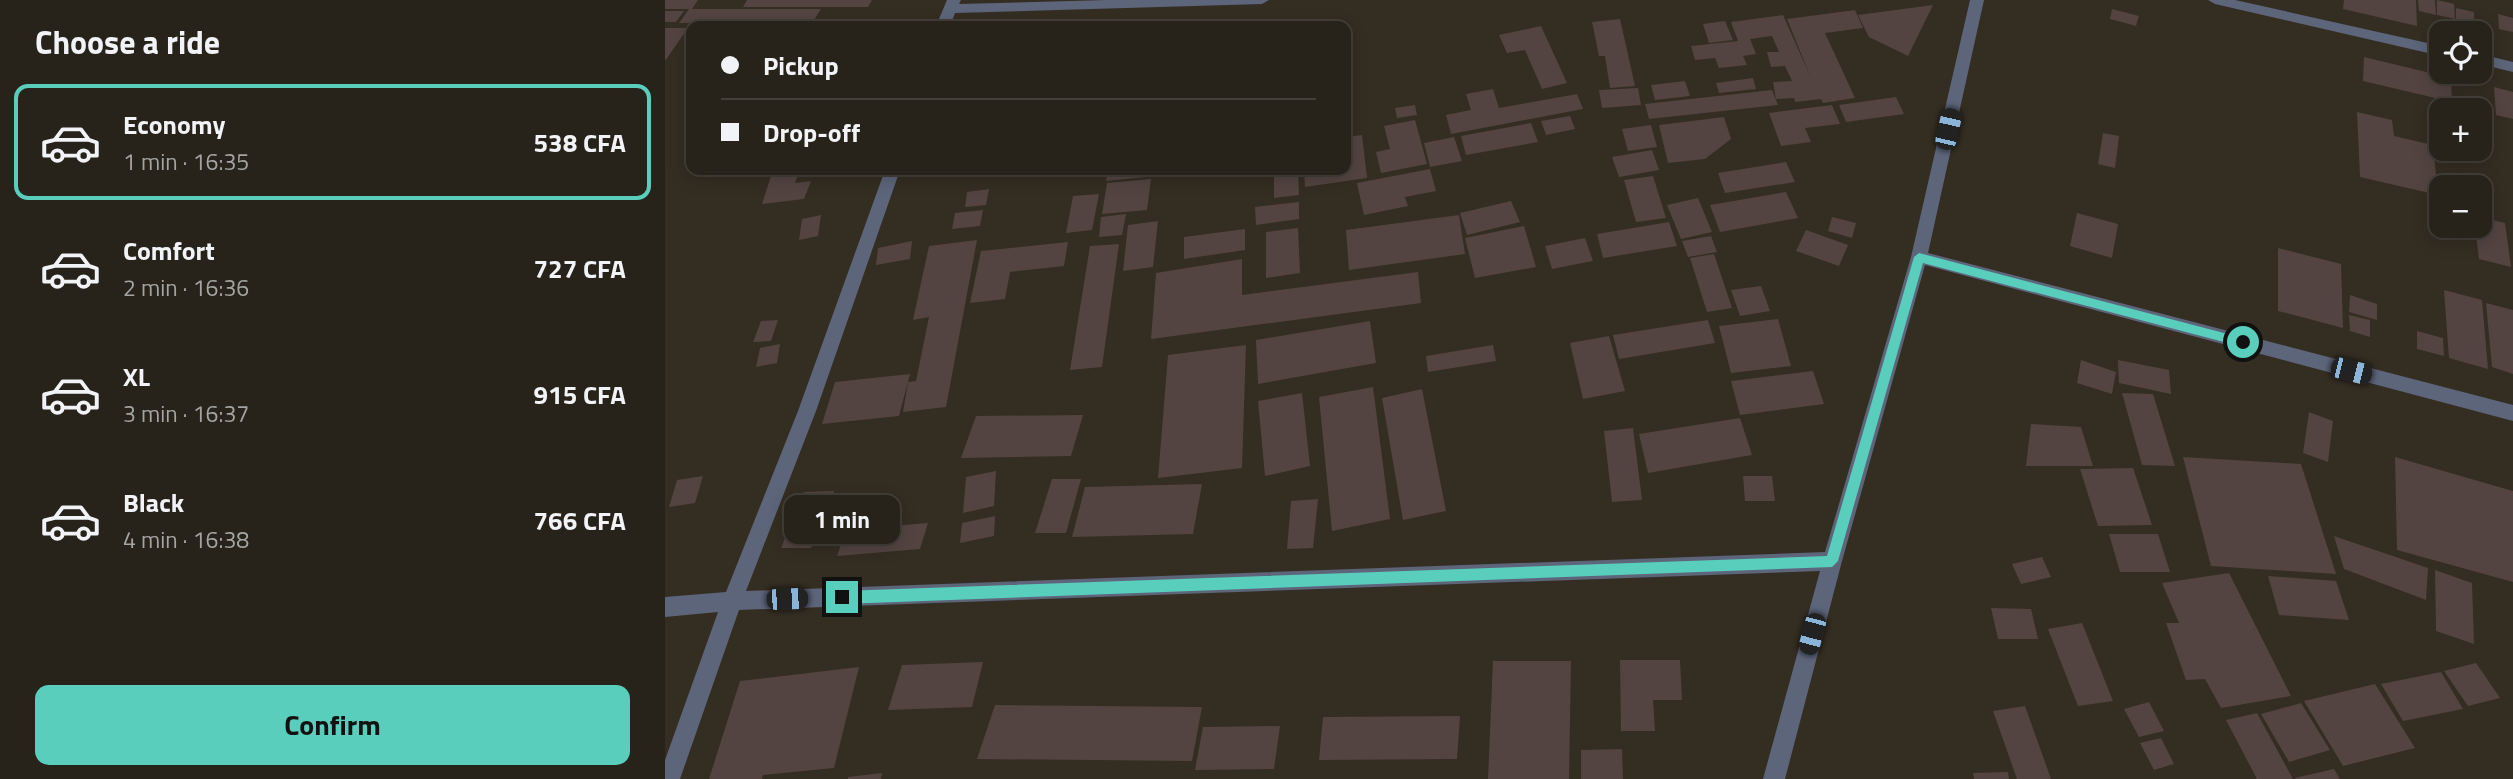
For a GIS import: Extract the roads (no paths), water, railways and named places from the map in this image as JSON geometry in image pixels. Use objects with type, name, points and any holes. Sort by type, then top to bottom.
[{"type":"street","points":[[945,21],[951,4],[1262,0]]},
{"type":"street","points":[[1774,779],[1832,561],[1919,257],[1977,0]]},
{"type":"street","points":[[2215,0],[2429,48]]},
{"type":"street","points":[[2492,62],[2513,67]]},
{"type":"street","points":[[669,779],[732,601],[807,411],[890,175]]},
{"type":"street","points":[[1919,257],[2513,413]]},
{"type":"street","points":[[665,607],[732,601],[1832,561]]}]
